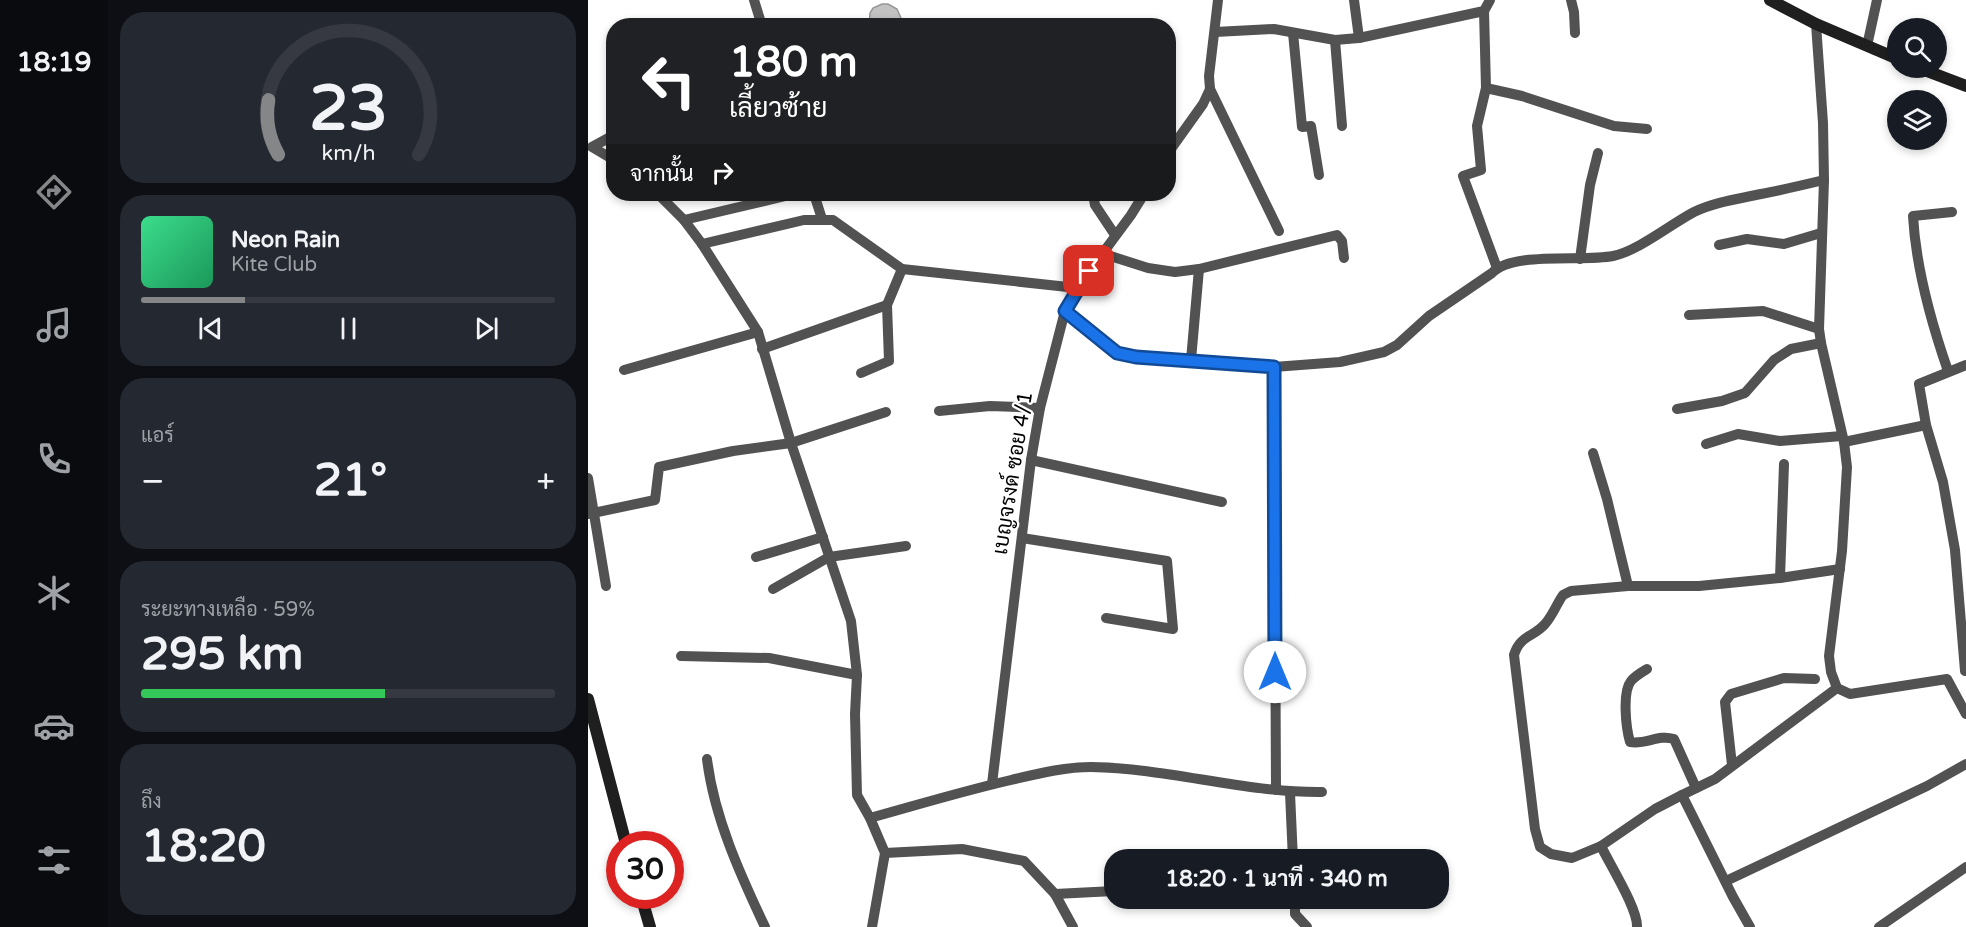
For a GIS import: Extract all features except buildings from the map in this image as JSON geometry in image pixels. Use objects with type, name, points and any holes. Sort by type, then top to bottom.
[{"type":"street","points":[[754,0],[760,18]]},
{"type":"street","points":[[1218,0],[1209,76],[1210,89],[1279,231]]},
{"type":"street","points":[[1354,0],[1359,38]]},
{"type":"street","points":[[1490,0],[1484,11],[1486,88],[1478,126],[1481,170],[1462,176],[1497,268]]},
{"type":"street","points":[[1571,0],[1575,33]]},
{"type":"street","points":[[1770,0],[1815,24],[1887,54]]},
{"type":"street","points":[[1867,46],[1877,0]]},
{"type":"street","points":[[1215,32],[1274,29],[1335,40],[1359,38],[1484,11]]},
{"type":"street","points":[[1815,24],[1823,123],[1824,180],[1819,329],[1847,467],[1840,568],[1829,656],[1831,672],[1837,688],[1850,694],[1947,680],[1965,671],[1955,550],[1943,482],[1926,425],[1919,384],[1966,365]]},
{"type":"street","points":[[1293,33],[1302,127],[1311,126],[1318,176]]},
{"type":"street","points":[[1335,40],[1342,126]]},
{"type":"street","points":[[1945,78],[1966,86]]},
{"type":"street","points":[[1486,88],[1522,96],[1614,126],[1647,129]]},
{"type":"street","points":[[1176,142],[1203,104],[1210,89]]},
{"type":"street","points":[[590,147],[606,139]]},
{"type":"street","points":[[590,147],[606,156]]},
{"type":"street","points":[[1580,259],[1590,185],[1598,153]]},
{"type":"street","points":[[1065,311],[1117,353],[1136,357],[1274,367],[1340,362],[1384,352],[1396,345],[1429,316],[1497,268],[1539,259],[1615,256],[1695,212],[1723,201],[1824,180]]},
{"type":"street","points":[[665,201],[684,220],[702,244],[758,332],[791,443],[850,621],[858,675],[855,714],[857,795],[885,853],[872,927]]},
{"type":"street","points":[[684,220],[764,201]]},
{"type":"street","points":[[816,201],[822,219]]},
{"type":"street","points":[[1094,201],[1115,235]]},
{"type":"street","name":"เบญจรงด์ ซอย 4/1","points":[[992,784],[1031,460],[1040,408],[1065,311],[1077,288],[1140,201]]},
{"type":"street","points":[[1948,371],[1934,332],[1913,216],[1952,212]]},
{"type":"street","points":[[702,244],[804,220],[833,220],[902,269],[1077,288]]},
{"type":"street","points":[[1719,245],[1747,239],[1784,244],[1821,233]]},
{"type":"street","points":[[1101,253],[1148,268],[1175,272],[1198,269],[1337,236],[1342,241],[1344,258]]},
{"type":"street","points":[[861,373],[889,361],[887,305],[902,269]]},
{"type":"street","points":[[1191,360],[1198,269]]},
{"type":"street","points":[[762,349],[887,305]]},
{"type":"street","points":[[1689,315],[1763,311],[1819,329]]},
{"type":"street","points":[[624,370],[758,332]]},
{"type":"street","points":[[1677,409],[1722,401],[1745,393],[1782,354],[1797,346],[1821,343]]},
{"type":"street","points":[[1274,367],[1275,790]]},
{"type":"street","points":[[939,411],[990,406],[1040,408]]},
{"type":"street","points":[[591,513],[655,500],[659,467],[733,451],[791,443],[886,412]]},
{"type":"street","points":[[1706,444],[1738,434],[1780,441],[1843,439],[1926,425]]},
{"type":"street","points":[[1593,453],[1607,499],[1628,586]]},
{"type":"street","points":[[1031,460],[1222,502]]},
{"type":"street","points":[[1780,578],[1784,464]]},
{"type":"street","points":[[588,478],[591,513],[606,586]]},
{"type":"street","points":[[756,557],[823,537]]},
{"type":"street","points":[[1022,538],[1167,561],[1173,629],[1106,618]]},
{"type":"street","points":[[773,589],[829,557],[906,546]]},
{"type":"street","points":[[1837,688],[1715,779],[1655,809],[1601,846],[1572,858],[1551,854],[1540,847],[1535,829],[1514,654],[1517,646],[1528,635],[1542,627],[1547,621],[1563,595],[1571,591],[1628,586],[1699,586],[1780,578],[1840,568]]},
{"type":"street","points":[[681,656],[769,658],[858,675]]},
{"type":"street","points":[[1647,669],[1630,681],[1627,694],[1626,730],[1630,742],[1639,744],[1658,738],[1674,739],[1696,788]]},
{"type":"street","points":[[1732,765],[1725,702],[1731,694],[1784,678],[1815,679]]},
{"type":"street","points":[[1947,680],[1966,714]]},
{"type":"street","points":[[588,699],[622,831]]},
{"type":"street","points":[[707,759],[712,793],[752,900],[765,927]]},
{"type":"street","points":[[1726,881],[1927,786],[1966,764]]},
{"type":"street","points":[[870,818],[992,784],[1055,770],[1091,767],[1139,771],[1290,793],[1322,792]]},
{"type":"street","points":[[1290,793],[1293,849]]},
{"type":"street","points":[[1682,795],[1750,927]]},
{"type":"street","points":[[1601,846],[1626,896],[1634,906],[1637,927]]},
{"type":"street","points":[[885,853],[962,849],[1024,861],[1055,894],[1073,927]]},
{"type":"street","points":[[1879,927],[1966,867]]},
{"type":"street","points":[[1055,894],[1104,892]]},
{"type":"street","points":[[645,909],[650,927]]},
{"type":"street","points":[[1295,909],[1295,914],[1306,927]]},
{"type":"route","points":[[1089,271],[1065,311],[1117,353],[1136,357],[1274,367],[1275,672]]}]
